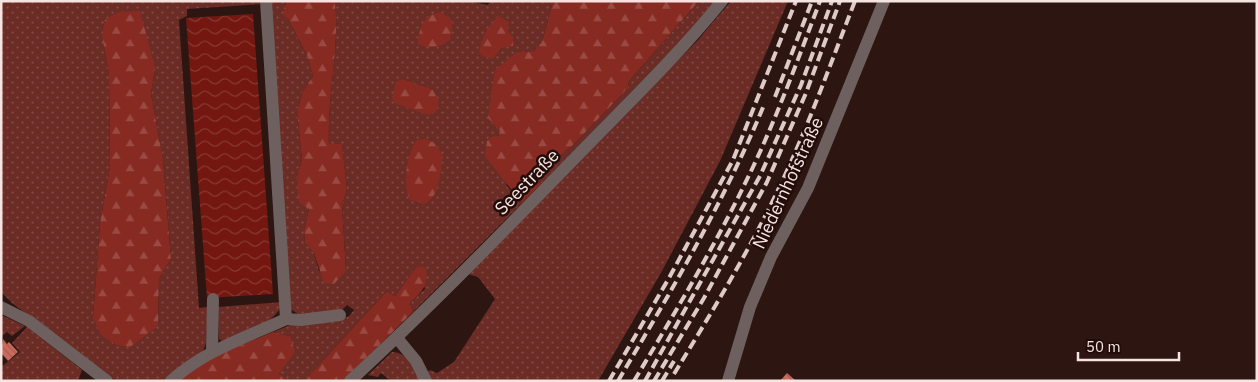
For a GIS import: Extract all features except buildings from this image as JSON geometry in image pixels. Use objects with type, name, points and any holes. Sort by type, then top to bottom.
[{"type":"street","points":[[266,1],[286,319]]},
{"type":"street","name":"Seestraße","points":[[350,381],[397,338],[628,103],[705,23],[722,1]]},
{"type":"street","name":"Niedernhofstraße","points":[[728,381],[750,307],[771,257],[808,188],[884,1]]},
{"type":"street","points":[[212,351],[213,299]]},
{"type":"street","points":[[1,307],[29,322],[107,381]]},
{"type":"street","points":[[171,381],[188,365],[212,351],[286,319],[301,320],[340,315]]},
{"type":"street","points":[[397,338],[416,361],[426,381]]},
{"type":"shaded area","points":[[1,1],[262,1],[262,4],[187,9],[187,16],[179,20],[199,308],[208,307],[206,343],[203,351],[165,381],[116,381],[12,303],[1,292]],"holes":[[[102,37],[155,68],[151,94],[163,159],[171,259],[159,279],[158,326],[93,318],[100,223],[110,167],[109,74]]]},
{"type":"shaded area","points":[[269,1],[287,1],[284,8],[284,17],[288,19],[307,55],[313,76],[303,91],[297,111],[302,160],[297,176],[309,209],[304,230],[305,243],[314,253],[319,271],[346,271],[342,205],[347,189],[342,145],[329,144],[336,37],[335,1],[468,1],[488,5],[490,1],[553,1],[542,42],[533,52],[498,137],[507,186],[522,203],[413,312],[410,303],[425,289],[417,266],[395,296],[387,291],[304,381],[288,381],[279,375],[290,336],[273,332],[293,324],[348,317],[354,310],[347,305],[341,311],[301,316],[289,308]],"holes":[[[403,79],[432,89],[406,106],[395,103]]]},
{"type":"shaded area","points":[[699,1],[715,1],[678,44],[541,184],[535,177],[574,144],[627,89],[629,81]]},
{"type":"shaded area","points":[[731,1],[788,1],[720,161],[662,271],[598,381],[430,381],[426,373],[430,370],[437,373],[454,362],[495,299],[478,277],[468,274],[698,40]]},
{"type":"shaded area","points":[[282,302],[279,310],[266,322],[222,341],[219,339],[218,307]]},
{"type":"shaded area","points":[[1,315],[25,326],[12,336],[7,332],[1,337]]},
{"type":"shaded area","points":[[27,327],[82,370],[78,381],[1,381],[1,367],[20,352],[12,343]]},
{"type":"shaded area","points":[[392,352],[406,358],[421,381],[391,381],[381,373],[378,377],[368,375]]},
{"type":"green space","points":[[287,1],[335,1],[336,37],[329,144],[342,144],[347,189],[342,205],[346,271],[334,284],[324,283],[314,253],[305,243],[304,230],[309,209],[299,202],[297,176],[302,160],[297,111],[303,91],[313,76],[307,55],[288,19],[284,17],[284,8]]},
{"type":"green space","points":[[553,1],[699,1],[629,81],[627,89],[574,144],[535,177],[541,184],[522,203],[485,156],[487,141],[493,136],[498,137],[500,131],[488,118],[495,70],[517,52],[533,52],[542,42]]},
{"type":"green space","points":[[140,11],[155,68],[151,94],[163,159],[171,259],[159,279],[158,326],[130,347],[117,345],[101,335],[93,318],[100,223],[110,167],[109,74],[102,37],[105,20],[118,12]]},
{"type":"green space","points":[[441,12],[453,21],[450,40],[434,47],[418,44],[419,33],[423,23],[430,16]]},
{"type":"green space","points":[[498,16],[509,22],[507,30],[513,37],[513,46],[501,48],[492,59],[483,56],[479,51],[485,33]]},
{"type":"green space","points":[[403,79],[432,89],[439,101],[437,111],[428,115],[394,103],[392,97],[396,82]]},
{"type":"green space","points":[[425,139],[434,143],[443,155],[437,189],[425,204],[410,200],[406,178],[408,161],[413,146],[417,140]]},
{"type":"green space","points":[[417,266],[426,268],[426,279],[424,288],[410,303],[413,312],[343,381],[304,381],[387,291],[395,296]]},
{"type":"green space","points":[[273,332],[290,336],[295,352],[279,374],[288,381],[179,381],[211,357]]},
{"type":"water","points":[[253,14],[273,294],[207,298],[186,18]]},
{"type":"railway","points":[[609,381],[669,278],[733,160],[796,1]]},
{"type":"railway","points":[[775,97],[812,1]]},
{"type":"railway","points":[[634,381],[696,276],[740,195],[780,106],[820,1]]},
{"type":"railway","points":[[645,381],[760,176],[801,85],[832,1]]},
{"type":"railway","points":[[654,381],[704,298],[767,182],[806,93],[840,1]]},
{"type":"railway","points":[[674,374],[741,262],[777,192],[808,121],[855,1]]},
{"type":"railway","points":[[618,381],[714,211],[764,105]]},
{"type":"railway","points":[[662,381],[674,361]]}]
